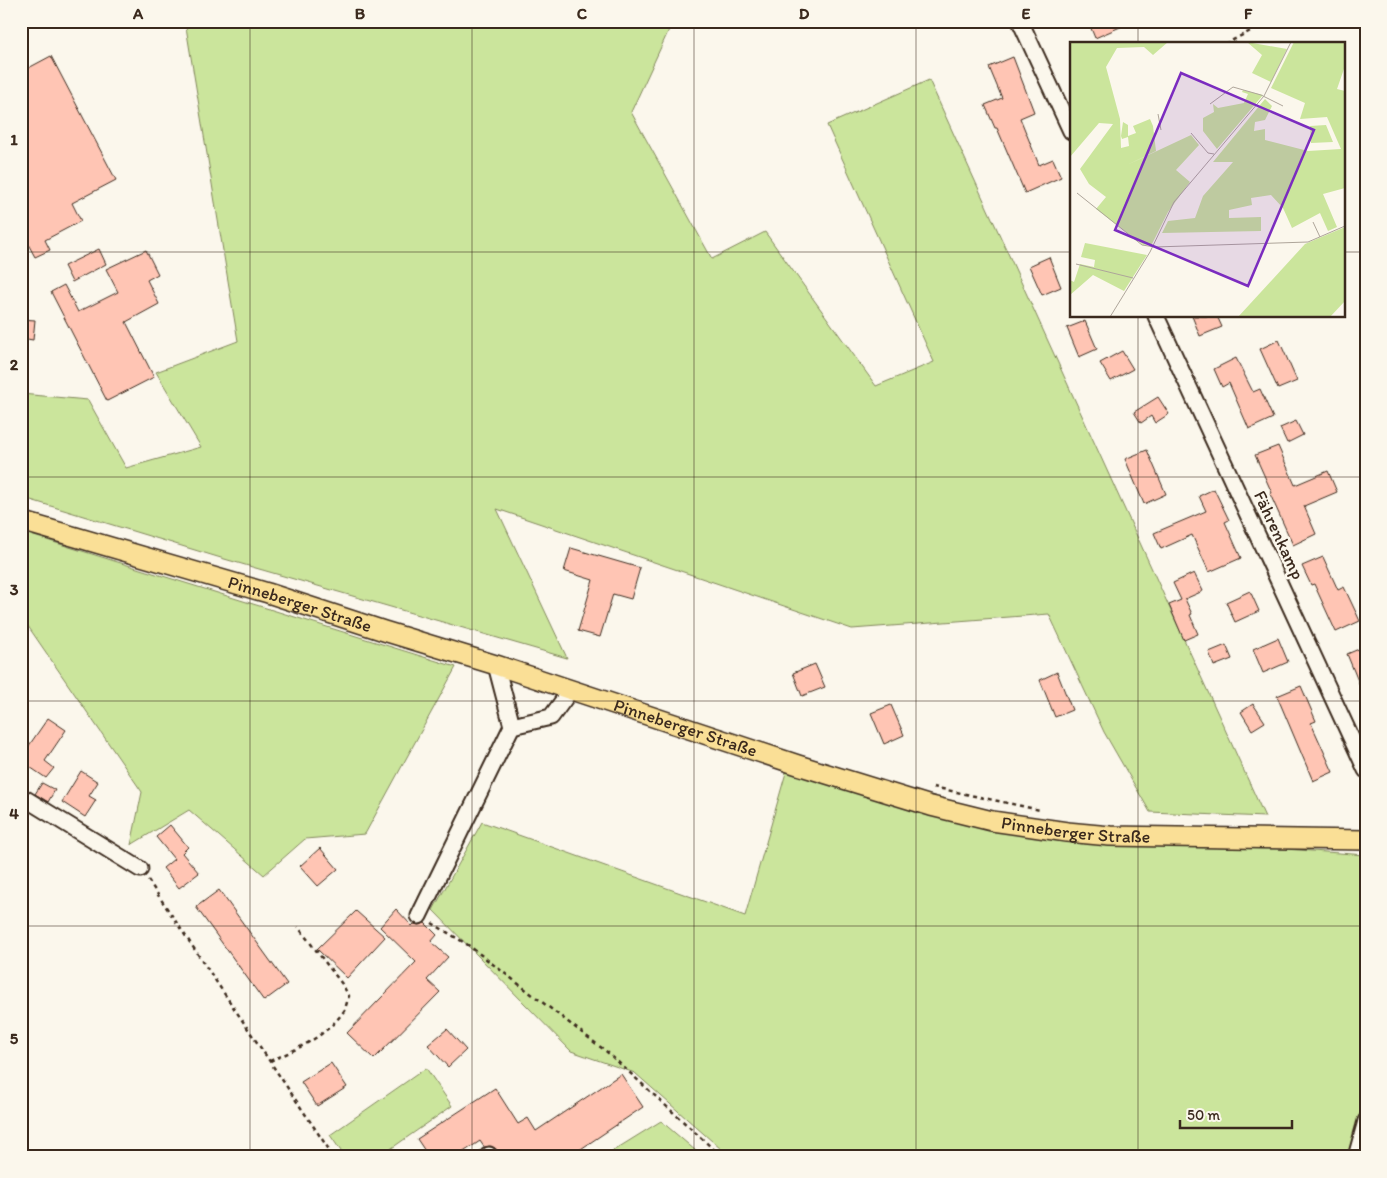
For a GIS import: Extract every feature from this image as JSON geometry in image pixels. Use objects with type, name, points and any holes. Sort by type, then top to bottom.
[{"type":"main road","name":"Pinneberger Straße","points":[[21,521],[268,593],[931,806],[992,821],[1110,836],[1366,840]]},
{"type":"street","points":[[1020,21],[1070,129]]},
{"type":"street","name":"Fährenkamp","points":[[1157,318],[1366,770]]},
{"type":"street","points":[[419,916],[512,726],[496,665]]},
{"type":"street","points":[[512,726],[550,717],[570,691]]},
{"type":"street","points":[[21,796],[140,869]]},
{"type":"street","points":[[1356,1157],[1366,1121]]},
{"type":"path","points":[[1229,42],[1270,21]]},
{"type":"path","points":[[927,786],[1048,811]]},
{"type":"path","points":[[140,869],[334,1157]]},
{"type":"path","points":[[419,916],[468,945],[607,1052],[722,1157]]},
{"type":"path","points":[[270,1061],[311,1042],[326,1030],[344,1010],[349,996],[342,984],[298,927]]},
{"type":"green space","points":[[185,21],[673,21],[631,112],[712,259],[765,232],[876,386],[934,362],[827,125],[929,80],[1265,817],[1150,812],[1104,732],[1049,614],[852,629],[497,509],[567,658],[221,558],[21,497],[21,394],[88,400],[126,468],[201,447],[156,372],[238,341]]},
{"type":"green space","points":[[21,532],[456,667],[365,834],[305,839],[264,875],[189,810],[131,845],[142,792],[21,616]]},
{"type":"green space","points":[[787,769],[1082,834],[1366,855],[1366,1091],[1348,1157],[730,1157],[635,1073],[571,1051],[433,910],[482,822],[745,916]]},
{"type":"green space","points":[[426,1068],[452,1106],[379,1157],[345,1157],[330,1135]]},
{"type":"green space","points":[[661,1121],[703,1157],[603,1157]]},
{"type":"building","points":[[1088,21],[1134,21],[1095,38]]},
{"type":"building","points":[[51,56],[116,180],[72,203],[81,221],[45,240],[50,250],[35,257],[21,231],[21,72]]},
{"type":"building","points":[[1013,57],[1034,112],[1020,118],[1039,165],[1053,159],[1061,177],[1025,193],[985,105],[1002,98],[989,67]]},
{"type":"building","points":[[99,249],[106,264],[72,282],[64,266]]},
{"type":"building","points":[[146,250],[158,274],[147,280],[159,304],[126,322],[154,377],[107,401],[51,292],[64,285],[78,312],[118,292],[106,269]]},
{"type":"building","points":[[1049,257],[1061,287],[1042,295],[1029,266]]},
{"type":"building","points":[[1193,318],[1218,318],[1222,327],[1200,336]]},
{"type":"building","points":[[21,319],[35,320],[33,340],[21,338]]},
{"type":"building","points":[[1085,321],[1097,349],[1079,357],[1067,328]]},
{"type":"building","points":[[1279,340],[1297,381],[1278,389],[1260,349]]},
{"type":"building","points":[[1122,351],[1133,369],[1111,381],[1100,363]]},
{"type":"building","points":[[1236,358],[1253,392],[1260,389],[1273,418],[1249,429],[1229,383],[1222,387],[1214,369]]},
{"type":"building","points":[[1158,397],[1169,414],[1155,423],[1151,416],[1141,423],[1134,412]]},
{"type":"building","points":[[1296,421],[1303,435],[1287,443],[1280,428]]},
{"type":"building","points":[[1278,446],[1295,485],[1328,471],[1337,492],[1304,506],[1316,534],[1293,545],[1255,455]]},
{"type":"building","points":[[1147,450],[1166,494],[1144,504],[1125,459]]},
{"type":"building","points":[[1214,489],[1229,520],[1225,522],[1241,558],[1209,572],[1192,535],[1161,549],[1154,533],[1206,511],[1199,496]]},
{"type":"building","points":[[571,548],[640,568],[631,599],[613,594],[600,637],[578,631],[593,580],[564,571]]},
{"type":"building","points":[[1323,557],[1338,590],[1344,587],[1360,621],[1336,632],[1314,584],[1311,585],[1302,566]]},
{"type":"building","points":[[1194,573],[1203,591],[1185,599],[1198,634],[1184,640],[1169,605],[1181,600],[1173,583]]},
{"type":"building","points":[[1250,591],[1259,611],[1235,622],[1226,602]]},
{"type":"building","points":[[1278,638],[1288,662],[1263,673],[1253,649]]},
{"type":"building","points":[[1226,645],[1232,659],[1214,666],[1209,652]]},
{"type":"building","points":[[1366,646],[1366,698],[1365,698],[1347,654]]},
{"type":"building","points":[[815,664],[825,687],[802,696],[793,673]]},
{"type":"building","points":[[1057,672],[1072,710],[1055,717],[1040,680]]},
{"type":"building","points":[[1301,686],[1316,721],[1311,723],[1333,772],[1313,781],[1277,696]]},
{"type":"building","points":[[1253,704],[1265,722],[1252,730],[1241,712]]},
{"type":"building","points":[[891,705],[904,735],[884,744],[871,713]]},
{"type":"building","points":[[48,718],[66,730],[45,761],[54,768],[46,778],[21,761],[21,757]]},
{"type":"building","points":[[81,771],[98,782],[89,796],[96,800],[85,817],[62,802]]},
{"type":"building","points":[[42,783],[55,790],[48,802],[35,794]]},
{"type":"building","points":[[170,825],[188,847],[182,853],[199,873],[179,888],[163,868],[174,859],[156,837]]},
{"type":"building","points":[[320,848],[338,869],[318,886],[300,866]]},
{"type":"building","points":[[219,890],[287,984],[264,1001],[196,907]]},
{"type":"building","points":[[396,909],[412,926],[425,923],[437,935],[431,942],[448,957],[427,980],[440,992],[374,1059],[347,1033],[416,962],[380,927]]},
{"type":"building","points":[[356,911],[385,937],[347,978],[317,949]]},
{"type":"building","points":[[447,1029],[466,1050],[448,1067],[428,1045]]},
{"type":"building","points":[[331,1063],[347,1087],[317,1106],[301,1082]]},
{"type":"building","points":[[621,1074],[643,1107],[569,1157],[498,1157],[495,1148],[491,1146],[484,1147],[480,1141],[456,1157],[429,1157],[417,1139],[495,1088],[518,1124],[528,1118],[536,1131]]}]
